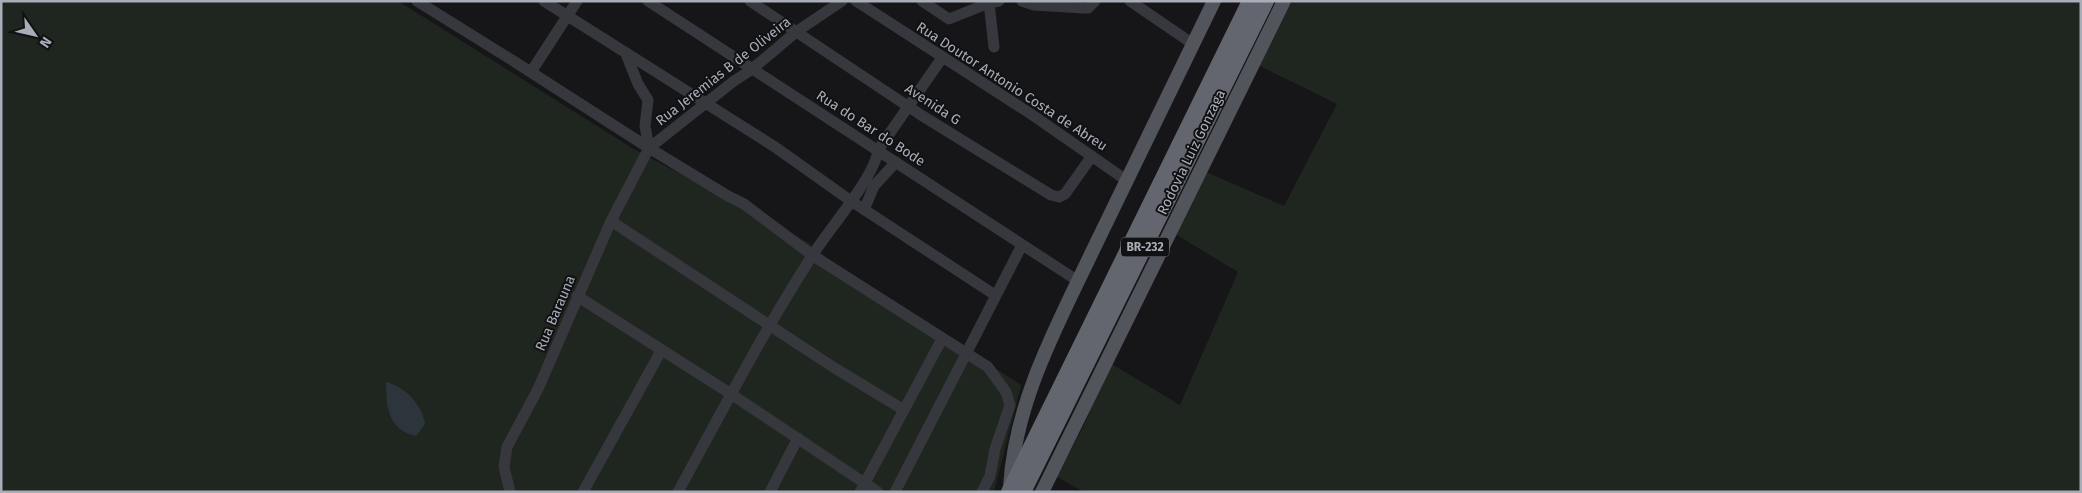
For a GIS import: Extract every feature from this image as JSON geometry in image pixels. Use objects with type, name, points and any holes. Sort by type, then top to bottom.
[{"type":"highway","name":"Rodovia Luiz Gonzaga","points":[[1014,491],[1250,1]]},
{"type":"highway","name":"Rodovia Luiz Gonzaga","points":[[1014,491],[1266,1]]},
{"type":"main road","name":"BR-232","points":[[1078,281],[1214,1]]},
{"type":"main road","name":"BR-232","points":[[1042,492],[1107,356],[1184,205],[1284,1]]},
{"type":"main road","points":[[1014,491],[1012,458],[1025,404],[1039,364],[1078,281]]},
{"type":"street","points":[[417,1],[649,148],[744,204],[812,255],[988,368],[1009,398],[1008,411],[990,476],[982,492]]},
{"type":"street","points":[[544,1],[775,147],[864,210],[995,295]]},
{"type":"street","points":[[531,72],[577,1]]},
{"type":"street","name":"Rua do Bar do Bode","points":[[648,1],[751,70],[878,150],[1078,281]]},
{"type":"street","name":"Avenida G","points":[[750,1],[1001,165],[1056,196],[1065,194],[1092,156]]},
{"type":"street","name":"Rua Jeremias B de Oliveira","points":[[649,148],[751,70],[796,32],[842,1]]},
{"type":"street","name":"Rua Doutor Antonio Costa de Abreu","points":[[856,1],[1031,114],[1126,180]]},
{"type":"street","points":[[922,1],[949,19],[993,2],[994,47]]},
{"type":"street","points":[[1022,1],[1034,5],[1084,8],[1088,8],[1095,1]]},
{"type":"street","points":[[1130,1],[1193,44]]},
{"type":"street","points":[[626,54],[638,84],[648,100],[645,126],[649,148]]},
{"type":"street","points":[[678,492],[771,324],[812,255],[851,201],[875,161],[878,150],[942,58]]},
{"type":"street","name":"Rua Barauna","points":[[510,492],[504,467],[508,447],[542,380],[611,221],[649,148]]},
{"type":"street","points":[[864,210],[874,186],[896,162]]},
{"type":"street","points":[[611,221],[771,324],[833,367],[904,410]]},
{"type":"street","points":[[895,492],[1022,245]]},
{"type":"street","points":[[577,296],[798,438],[862,487],[878,492]]},
{"type":"street","points":[[862,487],[942,339]]},
{"type":"street","points":[[583,492],[661,351]]},
{"type":"street","points":[[770,492],[798,438]]},
{"type":"shaded area","points":[[1,1],[398,1],[632,148],[809,243],[827,258],[1021,385],[994,492],[1,492]]},
{"type":"shaded area","points":[[1292,1],[2081,1],[2081,492],[1084,492],[1057,477],[1084,425],[1110,363],[1180,405],[1238,272],[1175,234],[1206,172],[1284,206],[1337,104],[1260,66]]},
{"type":"shaded area","points":[[386,382],[406,392],[417,404],[425,424],[416,436],[400,429],[394,423],[388,408]]}]
